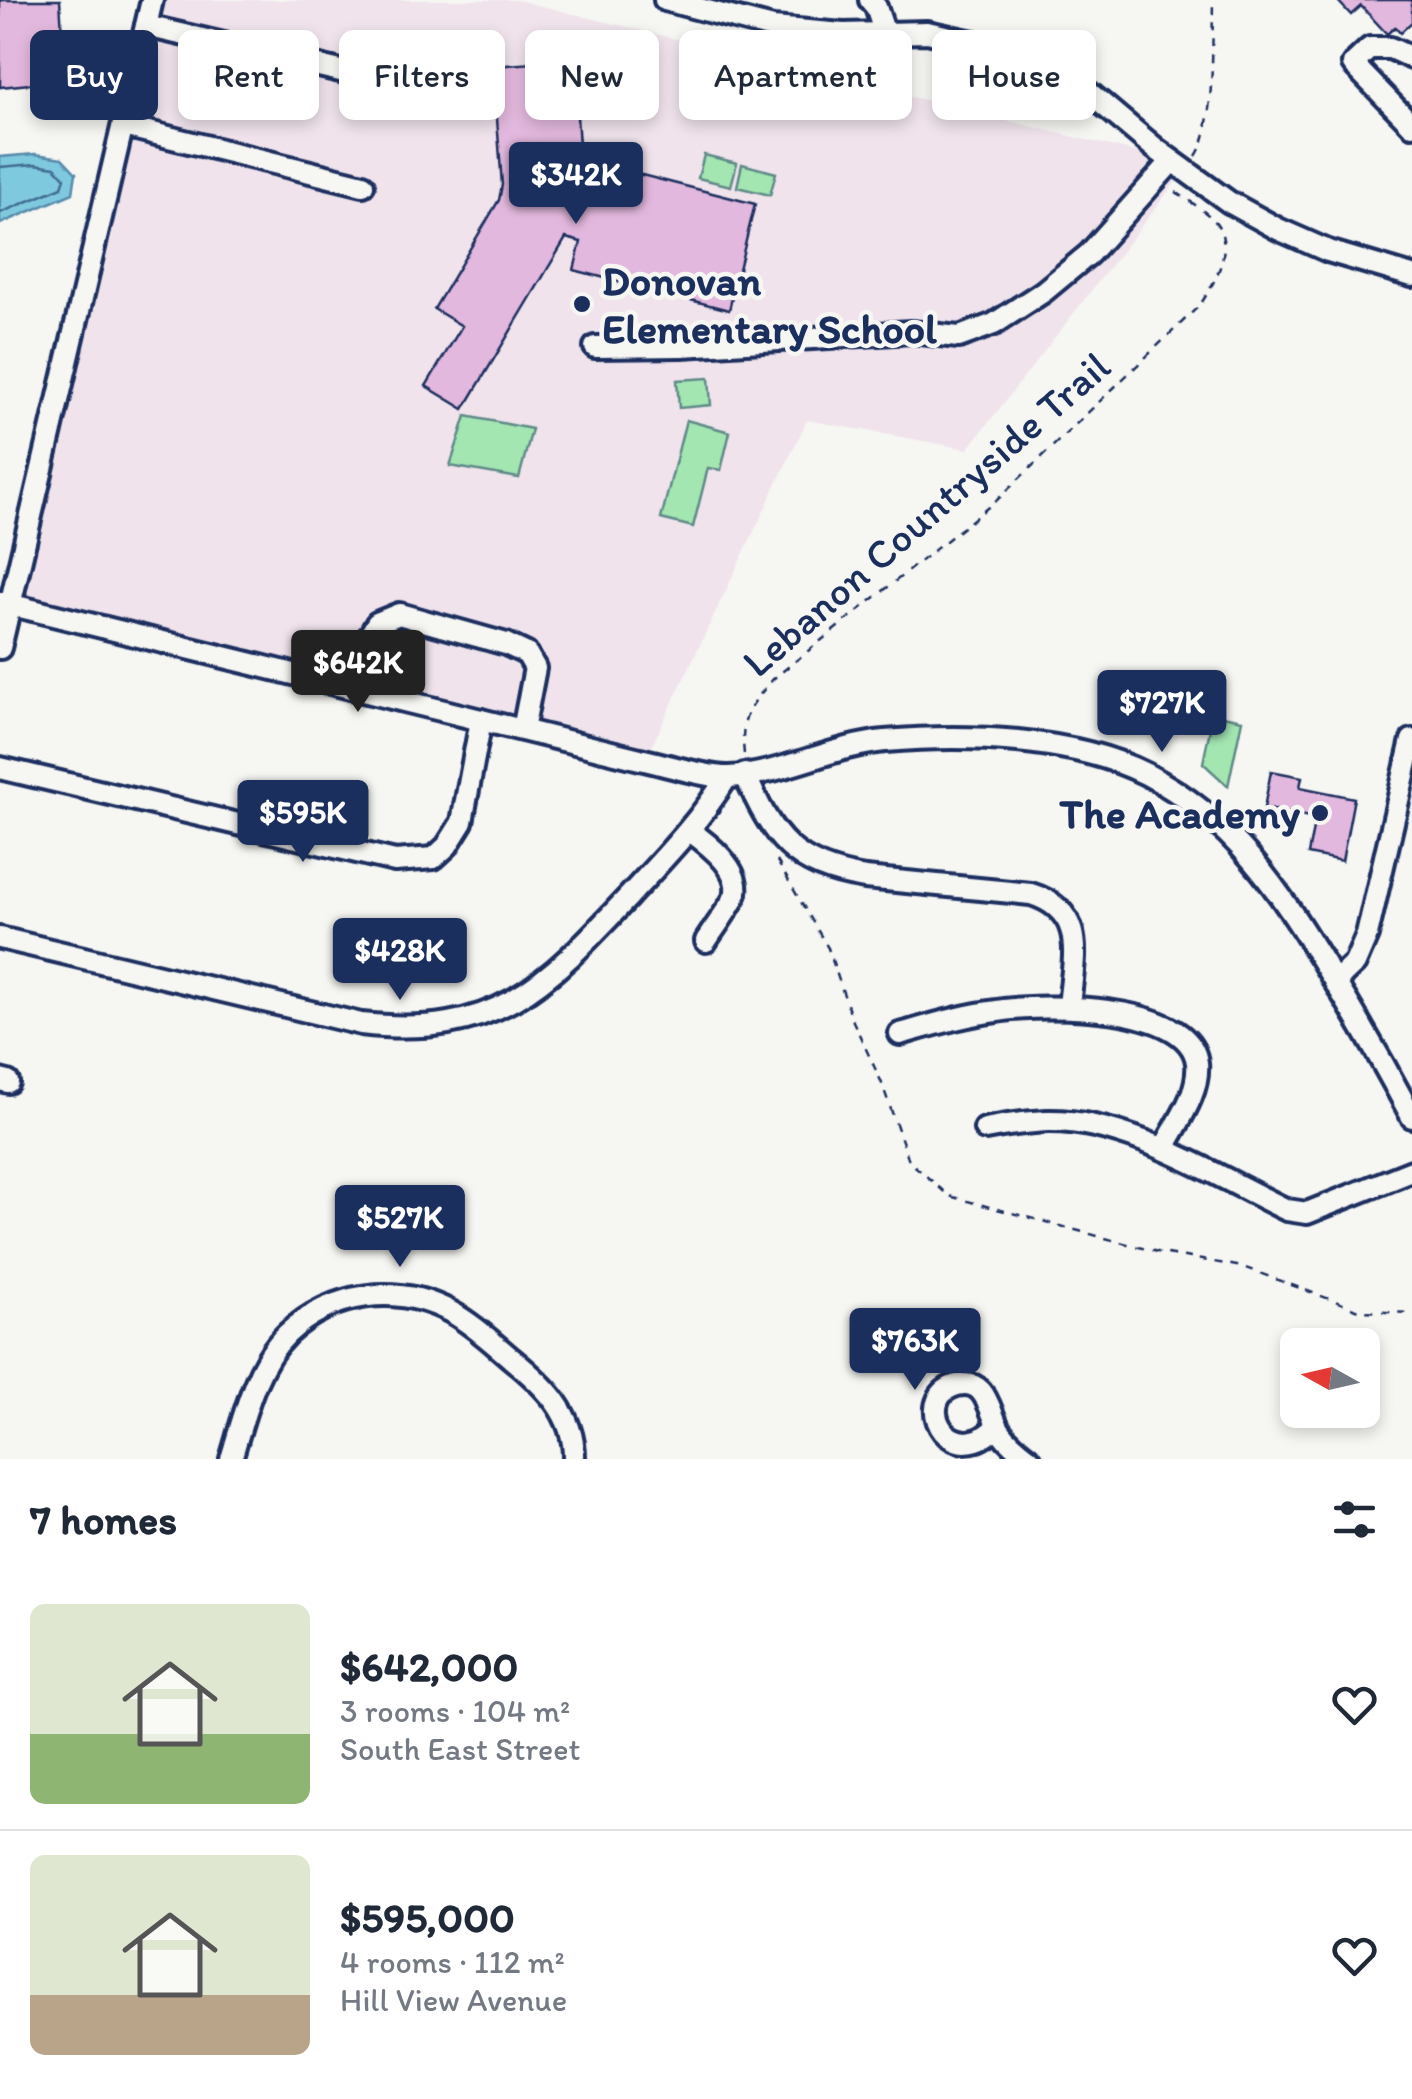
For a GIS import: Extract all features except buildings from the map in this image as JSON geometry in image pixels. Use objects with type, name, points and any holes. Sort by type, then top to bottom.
[{"type":"street","points":[[0,648],[6,604],[152,0]]},
{"type":"street","points":[[665,0],[774,28],[797,30]]},
{"type":"street","points":[[870,0],[884,30]]},
{"type":"street","points":[[146,26],[339,71]]},
{"type":"street","points":[[912,32],[1020,52],[1074,80],[1229,202],[1278,229],[1350,259],[1412,276]]},
{"type":"street","points":[[1412,58],[1390,48],[1370,48],[1352,64],[1412,125]]},
{"type":"street","points":[[124,126],[363,186]]},
{"type":"street","points":[[595,346],[682,346],[911,332],[959,337],[994,324],[1043,292],[1088,254],[1178,165]]},
{"type":"street","points":[[6,604],[645,760],[736,776],[842,748],[909,739],[1033,743],[1100,756],[1172,789],[1226,830],[1271,882],[1335,982],[1412,1117]]},
{"type":"street","points":[[352,688],[362,647],[377,623],[399,614],[506,644],[527,654],[535,668],[524,730]]},
{"type":"street","points":[[0,768],[395,861],[434,858],[462,822],[481,720]]},
{"type":"street","points":[[1335,982],[1355,963],[1366,935],[1412,740]]},
{"type":"street","points":[[0,938],[361,1024],[438,1026],[492,1012],[539,984],[588,939],[736,776]]},
{"type":"street","points":[[736,776],[781,841],[798,854],[843,875],[1046,898],[1070,922],[1074,942],[1070,1007]]},
{"type":"street","points":[[690,830],[712,846],[734,874],[736,894],[706,940]]},
{"type":"street","points":[[900,1034],[997,1010],[1070,1007],[1117,1013],[1175,1030],[1191,1044],[1197,1061],[1197,1081],[1164,1148]]},
{"type":"street","points":[[986,1129],[1050,1121],[1087,1124],[1164,1148],[1287,1210],[1307,1213],[1412,1171]]},
{"type":"street","points":[[231,1459],[259,1376],[283,1339],[328,1306],[382,1294],[416,1298],[452,1313],[517,1363],[548,1390],[560,1408],[572,1438],[574,1459]]},
{"type":"street","points":[[997,1427],[1010,1444],[1030,1459]]},
{"type":"path","points":[[1178,165],[1200,150],[1208,128],[1214,0]]},
{"type":"path","name":"Lebanon Countryside Trail","points":[[736,776],[742,730],[752,704],[772,680],[997,500],[1200,304],[1216,281],[1223,240],[1216,222],[1172,188],[1178,165]]},
{"type":"shaded area","name":"Donovan Elementary School","points":[[152,0],[517,0],[639,30],[525,30],[525,120],[659,120],[659,35],[679,40],[679,120],[912,120],[912,97],[932,102],[932,120],[1005,120],[1172,161],[1185,170],[968,449],[807,420],[645,760],[11,605],[124,120],[158,120],[158,30],[145,30]]},
{"type":"green space","points":[[704,155],[737,163],[731,186],[698,178]]},
{"type":"green space","points":[[742,164],[776,173],[770,195],[737,187]]},
{"type":"green space","points":[[709,378],[711,405],[679,408],[677,380]]},
{"type":"green space","points":[[466,416],[532,429],[519,478],[450,466]]},
{"type":"green space","points":[[686,420],[730,432],[721,470],[708,468],[693,527],[661,519]]},
{"type":"green space","points":[[1213,714],[1242,720],[1228,786],[1203,763]]},
{"type":"water","points":[[35,154],[62,158],[76,173],[73,193],[0,224],[0,157]]},
{"type":"place","name":"Donovan Elementary School","points":[[582,304]]},
{"type":"place","name":"The Academy","points":[[1320,813]]}]
